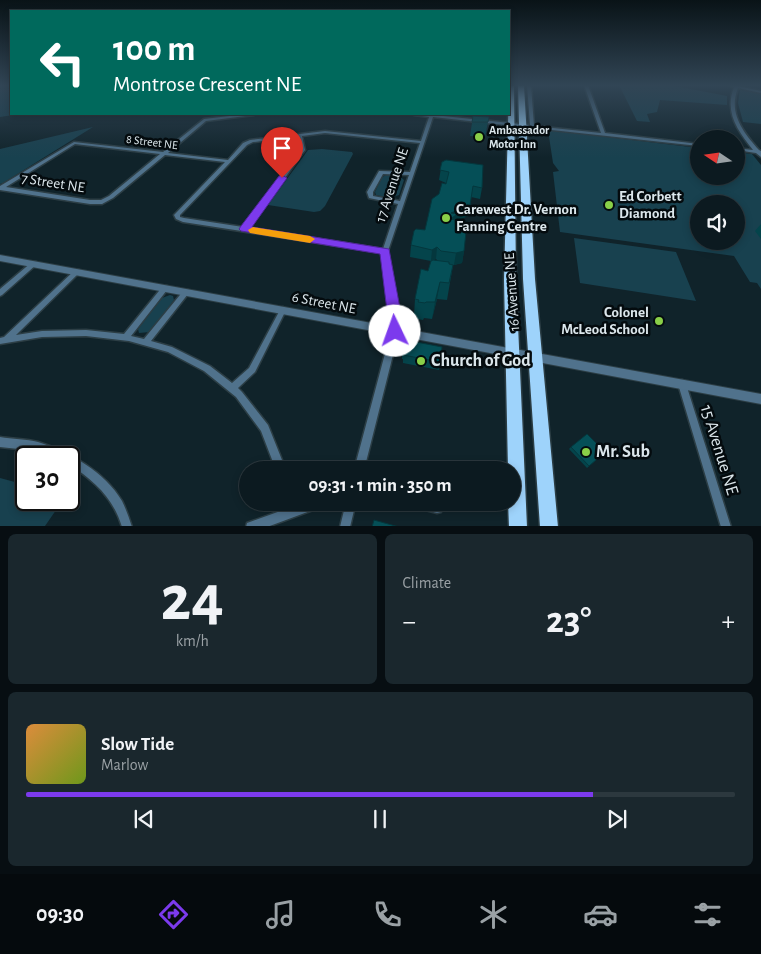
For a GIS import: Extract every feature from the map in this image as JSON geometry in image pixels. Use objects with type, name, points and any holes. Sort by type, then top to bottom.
[{"type":"highway","name":"16 Avenue NE","points":[[515,110],[549,526]]},
{"type":"highway","name":"16 Avenue NE","points":[[518,110],[510,264],[518,526]]},
{"type":"street","points":[[531,110],[532,125]]},
{"type":"street","points":[[595,110],[603,133]]},
{"type":"street","points":[[733,110],[740,129],[760,153]]},
{"type":"street","points":[[164,153],[205,120],[246,115]]},
{"type":"street","points":[[431,115],[690,144]]},
{"type":"street","name":"17 Avenue NE","points":[[361,461],[395,331],[396,319],[385,251],[431,115]]},
{"type":"street","points":[[385,251],[183,220],[178,218],[177,215],[247,142],[330,132],[422,142]]},
{"type":"street","points":[[245,229],[303,150],[300,135]]},
{"type":"street","name":"8 Street NE","points":[[0,188],[74,143],[228,161]]},
{"type":"street","points":[[745,150],[760,153]]},
{"type":"street","name":"7 Street NE","points":[[0,188],[90,202],[102,202],[164,153]]},
{"type":"street","points":[[402,203],[371,197],[370,192],[381,172],[411,174]]},
{"type":"street","name":"6 Street NE","points":[[0,258],[761,399]]},
{"type":"street","points":[[0,293],[34,264]]},
{"type":"street","points":[[3,340],[77,272]]},
{"type":"street","points":[[126,337],[165,288]]},
{"type":"street","points":[[147,341],[186,292]]},
{"type":"street","points":[[233,388],[252,370],[283,310]]},
{"type":"street","points":[[3,340],[71,333],[126,337],[147,341],[195,360],[244,398],[270,438],[278,461]]},
{"type":"street","name":"15 Avenue NE","points":[[682,384],[726,526]]},
{"type":"street","points":[[0,442],[37,446]]},
{"type":"street","points":[[80,466],[89,471],[107,488],[120,506],[127,526]]},
{"type":"street","points":[[251,526],[283,511]]},
{"type":"street","points":[[345,526],[349,511]]},
{"type":"shaded area","points":[[0,110],[10,110],[10,115],[13,115],[0,117]]},
{"type":"shaded area","points":[[631,110],[658,110],[657,112],[647,114],[650,122],[637,121]]},
{"type":"shaded area","points":[[740,110],[761,110],[761,124],[743,122]]},
{"type":"shaded area","points":[[93,127],[3,183],[0,184],[0,149]]},
{"type":"shaded area","points":[[548,130],[690,147],[690,185],[745,185],[745,153],[752,154],[761,165],[761,289],[757,283],[750,282],[734,256],[690,250],[745,250],[745,195],[690,195],[690,250],[560,232],[553,172],[559,171],[553,163]]},
{"type":"shaded area","points":[[322,149],[352,152],[353,154],[325,206],[320,211],[314,212],[268,205],[308,150]]},
{"type":"shaded area","points":[[389,174],[398,175],[404,180],[399,195],[390,198],[376,195],[375,192],[382,177]]},
{"type":"shaded area","points":[[574,238],[676,252],[696,301],[580,283]]},
{"type":"shaded area","points":[[170,295],[173,296],[174,300],[150,332],[139,333],[138,329],[162,298]]},
{"type":"shaded area","points":[[0,478],[15,482],[15,511],[55,511],[45,526],[0,526]]},
{"type":"building","points":[[473,116],[489,117],[488,122],[472,122]]},
{"type":"building","name":"Carewest Dr. Vernon Fanning Centre","points":[[446,160],[483,165],[482,188],[473,186],[470,205],[451,213],[458,214],[450,219],[467,222],[464,251],[456,253],[441,251],[437,247],[432,250],[411,245],[414,231],[416,229],[425,230],[432,199],[439,194],[442,183],[446,184],[449,172],[440,170],[442,162]]},
{"type":"building","points":[[433,260],[449,262],[449,264],[453,265],[449,283],[440,282],[435,302],[418,302],[419,300],[415,299],[421,269],[428,271]]},
{"type":"building","points":[[406,340],[442,347],[440,362],[403,355],[404,351],[402,351]]},
{"type":"building","name":"Mr. Sub","points":[[587,434],[605,452],[589,466],[571,447]]},
{"type":"building","points":[[374,520],[395,526],[372,526]]},
{"type":"slow traffic","points":[[253,230],[310,239]]},
{"type":"place","name":"Ambassador Motor Inn","points":[[479,137]]},
{"type":"place","name":"Ed Corbett Diamond","points":[[609,205]]},
{"type":"place","name":"Carewest Dr. Vernon Fanning Centre","points":[[446,218]]},
{"type":"place","name":"Colonel McLeod School","points":[[659,321]]},
{"type":"place","name":"Church of God","points":[[421,361]]},
{"type":"place","name":"Mr. Sub","points":[[586,452]]},
{"type":"route","points":[[282,178],[245,229],[385,251],[396,319],[395,331]]}]
